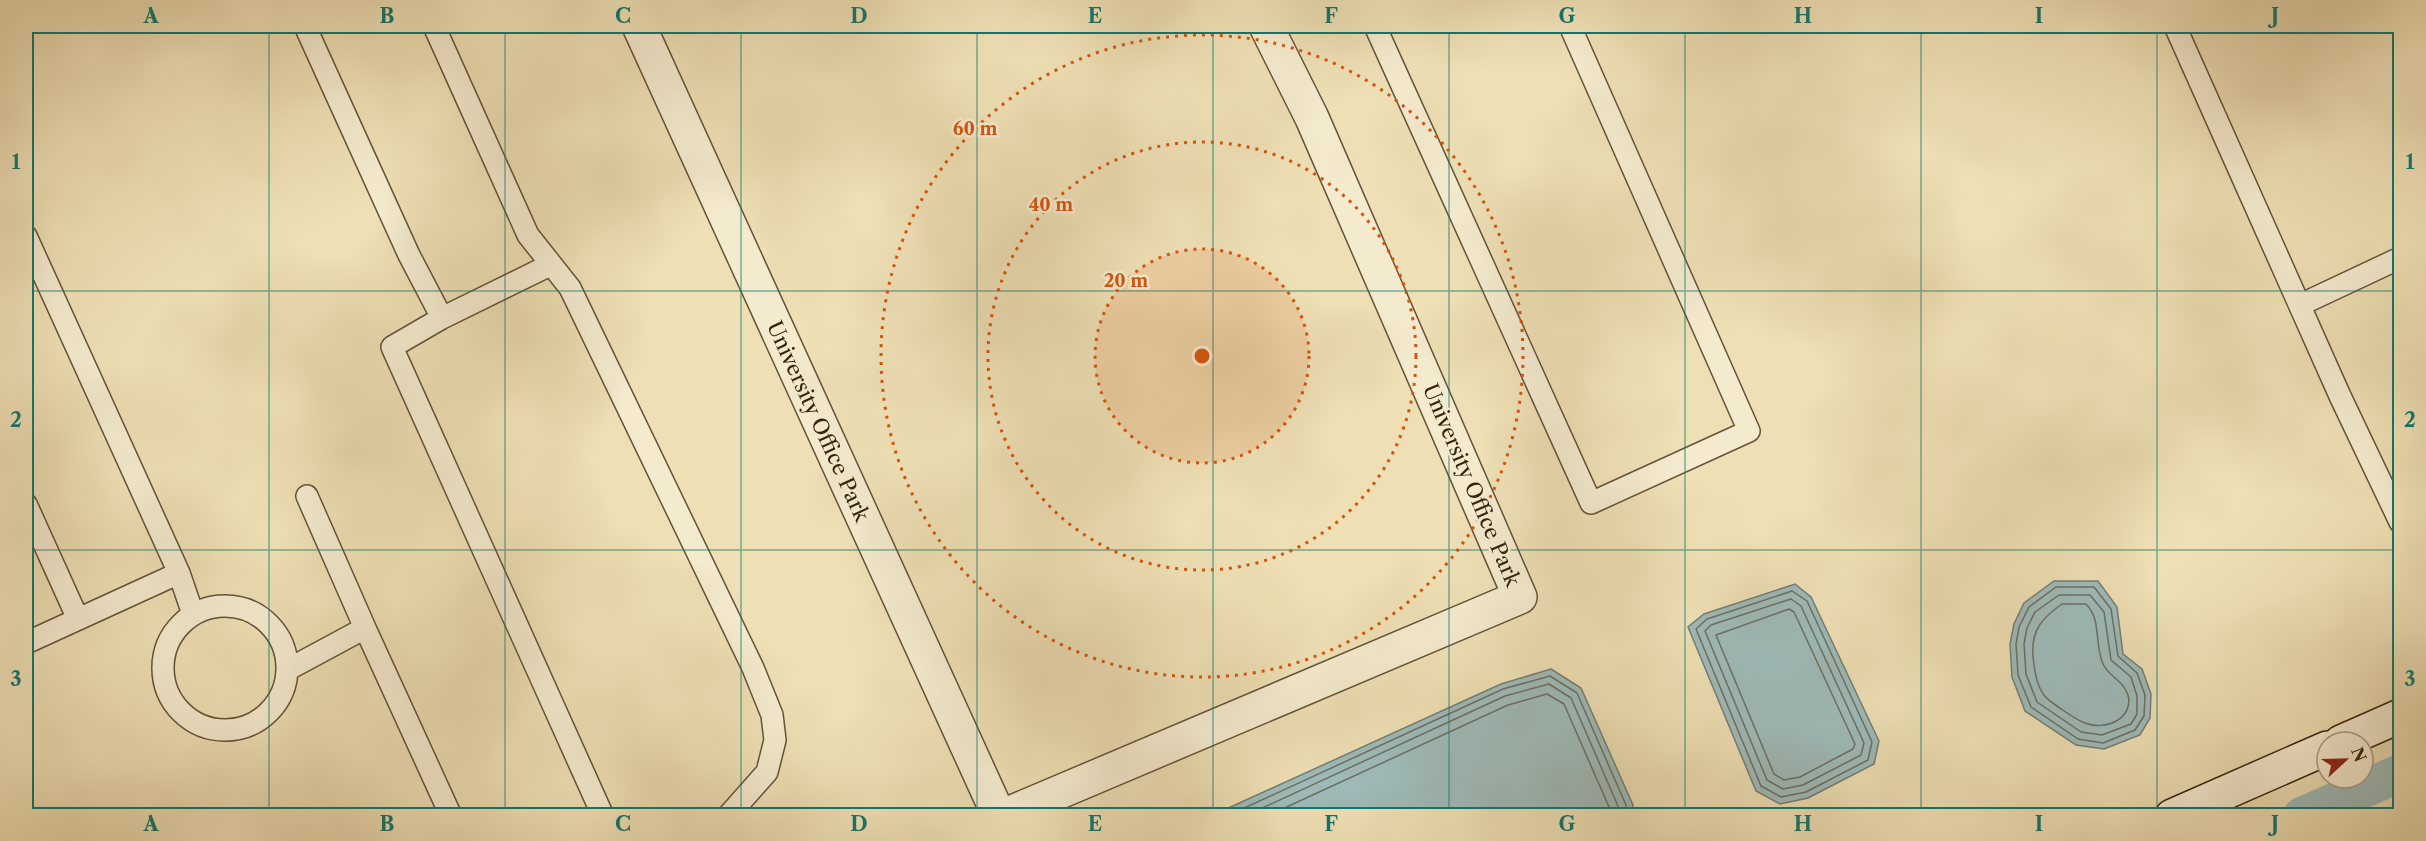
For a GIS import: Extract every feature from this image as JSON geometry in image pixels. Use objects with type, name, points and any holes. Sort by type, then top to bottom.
[{"type":"street","name":"University Office Park","points":[[639,26],[1001,816],[1520,597],[1325,147],[1266,26]]},
{"type":"street","points":[[2368,730],[2400,716]]},
{"type":"street","points":[[2172,816],[2315,753]]},
{"type":"lane","points":[[305,26],[404,244],[442,318]]},
{"type":"lane","points":[[434,26],[528,235],[570,288],[753,668],[772,716],[775,740],[767,772],[728,816]]},
{"type":"lane","points":[[1375,26],[1591,503],[1749,431],[1570,26]]},
{"type":"lane","points":[[2175,26],[2400,522]]},
{"type":"lane","points":[[26,236],[179,573],[193,614]]},
{"type":"lane","points":[[2300,305],[2400,258]]},
{"type":"lane","points":[[550,265],[442,318],[392,346],[603,816]]},
{"type":"lane","points":[[307,496],[451,816]]},
{"type":"lane","points":[[26,504],[78,619]]},
{"type":"lane","points":[[26,643],[179,573]]},
{"type":"lane","points":[[229,606],[247,610],[264,619],[277,633],[284,651],[287,670],[282,690],[272,709],[255,722],[235,729],[214,729],[194,722],[177,708],[166,689],[163,668],[166,647],[177,628],[193,614],[210,607],[229,606]]},
{"type":"lane","points":[[287,670],[365,628]]},
{"type":"water","points":[[2054,581],[2098,581],[2117,607],[2123,654],[2142,669],[2151,694],[2150,718],[2140,735],[2104,749],[2076,745],[2025,711],[2012,677],[2010,644],[2014,624],[2024,603]]},
{"type":"water","points":[[1795,584],[1811,597],[1879,741],[1874,764],[1808,798],[1780,804],[1756,791],[1688,627],[1704,614]]},
{"type":"water","points":[[1551,669],[1581,688],[1633,805],[1631,815],[1213,815],[1501,684]]},
{"type":"waterway","points":[[2302,816],[2400,773]]}]
